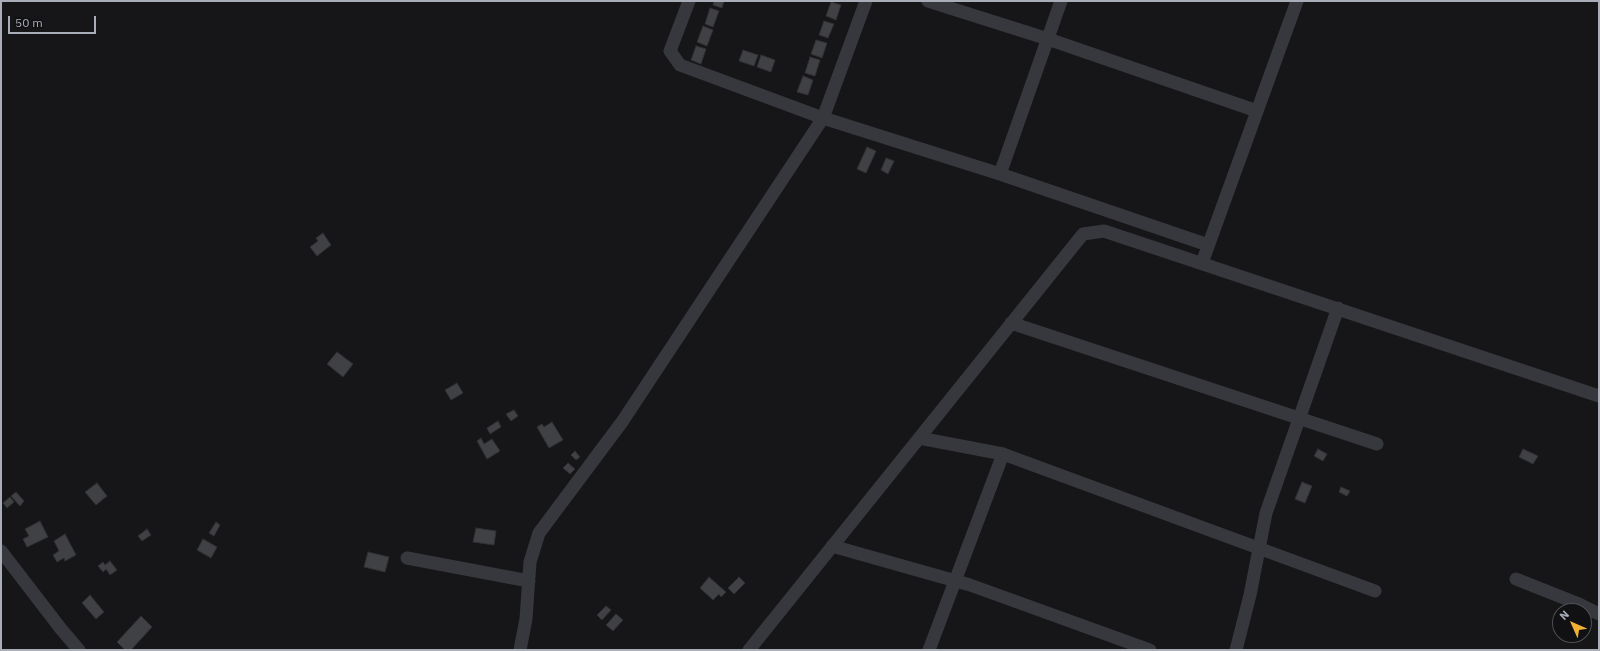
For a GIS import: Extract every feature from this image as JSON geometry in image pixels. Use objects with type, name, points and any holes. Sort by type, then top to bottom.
[{"type":"street","points":[[689,1],[670,51],[680,65],[823,118],[1000,174],[1208,245]]},
{"type":"street","points":[[520,650],[526,619],[530,562],[539,533],[622,422],[823,118],[866,1]]},
{"type":"street","points":[[928,1],[1048,39],[1257,111]]},
{"type":"street","points":[[1000,174],[1061,1]]},
{"type":"street","points":[[1202,263],[1297,1]]},
{"type":"street","points":[[749,650],[1082,234],[1104,231],[1599,396]]},
{"type":"street","points":[[1236,650],[1250,595],[1266,513],[1338,308]]},
{"type":"street","points":[[1011,323],[1377,444]]},
{"type":"street","points":[[919,438],[1003,454],[1375,591]]},
{"type":"street","points":[[929,650],[1003,454]]},
{"type":"street","points":[[832,546],[955,581],[1150,650]]},
{"type":"street","points":[[1,551],[60,629],[79,650]]},
{"type":"street","points":[[407,558],[529,581]]},
{"type":"street","points":[[1516,579],[1580,604],[1599,614]]},
{"type":"building","points":[[714,1],[724,1],[722,8],[713,5]]},
{"type":"building","points":[[831,2],[841,5],[836,20],[826,16]]},
{"type":"building","points":[[710,8],[719,11],[713,27],[705,24]]},
{"type":"building","points":[[824,21],[834,24],[828,38],[819,35]]},
{"type":"building","points":[[703,26],[713,30],[707,46],[697,42]]},
{"type":"building","points":[[816,40],[827,43],[822,58],[811,54]]},
{"type":"building","points":[[696,46],[706,49],[701,64],[691,60]]},
{"type":"building","points":[[743,50],[758,55],[754,66],[739,61]]},
{"type":"building","points":[[761,55],[775,60],[771,72],[757,67]]},
{"type":"building","points":[[810,57],[820,60],[815,76],[805,73]]},
{"type":"building","points":[[803,76],[813,80],[808,95],[797,92]]},
{"type":"building","points":[[867,147],[876,151],[866,173],[857,169]]},
{"type":"building","points":[[886,158],[894,161],[888,174],[881,170]]},
{"type":"building","points":[[323,233],[331,245],[317,256],[310,247],[318,241],[316,238]]},
{"type":"building","points":[[337,352],[353,364],[343,377],[327,364]]},
{"type":"building","points":[[457,383],[463,393],[451,400],[445,390]]},
{"type":"building","points":[[514,410],[518,416],[511,421],[506,414]]},
{"type":"building","points":[[498,421],[501,427],[490,434],[487,428]]},
{"type":"building","points":[[552,422],[563,440],[549,448],[537,427],[542,424],[544,427]]},
{"type":"building","points":[[481,438],[484,444],[492,439],[500,451],[487,459],[477,441]]},
{"type":"building","points":[[1318,449],[1327,454],[1323,461],[1314,456]]},
{"type":"building","points":[[1523,449],[1538,456],[1533,464],[1519,457]]},
{"type":"building","points":[[575,451],[580,457],[576,460],[571,455]]},
{"type":"building","points":[[568,463],[575,469],[570,474],[563,468]]},
{"type":"building","points":[[1302,482],[1312,486],[1305,503],[1295,499]]},
{"type":"building","points":[[97,483],[107,496],[96,505],[85,492]]},
{"type":"building","points":[[1341,487],[1350,491],[1347,496],[1339,492]]},
{"type":"building","points":[[16,492],[24,501],[20,506],[11,496]]},
{"type":"building","points":[[10,497],[14,502],[7,508],[3,503]]},
{"type":"building","points":[[40,521],[48,537],[27,547],[23,539],[29,536],[25,529]]},
{"type":"building","points":[[216,522],[220,525],[214,536],[209,533]]},
{"type":"building","points":[[476,528],[496,531],[494,545],[473,542]]},
{"type":"building","points":[[147,529],[151,535],[142,541],[138,536]]},
{"type":"building","points":[[65,534],[76,555],[65,561],[64,558],[57,562],[53,555],[59,551],[54,541]]},
{"type":"building","points":[[203,539],[217,547],[211,558],[197,550]]},
{"type":"building","points":[[368,552],[389,557],[385,572],[364,567]]},
{"type":"building","points":[[110,561],[117,570],[110,575],[106,569],[103,572],[98,566],[103,562],[105,565]]},
{"type":"building","points":[[709,577],[726,592],[721,597],[719,594],[713,600],[700,588]]},
{"type":"building","points":[[739,577],[745,583],[734,594],[728,588]]},
{"type":"building","points":[[90,595],[104,612],[96,619],[82,603]]},
{"type":"building","points":[[606,606],[611,610],[602,620],[597,615]]},
{"type":"building","points":[[616,614],[623,620],[613,631],[606,625]]},
{"type":"building","points":[[141,616],[152,627],[131,650],[125,650],[117,642]]}]
